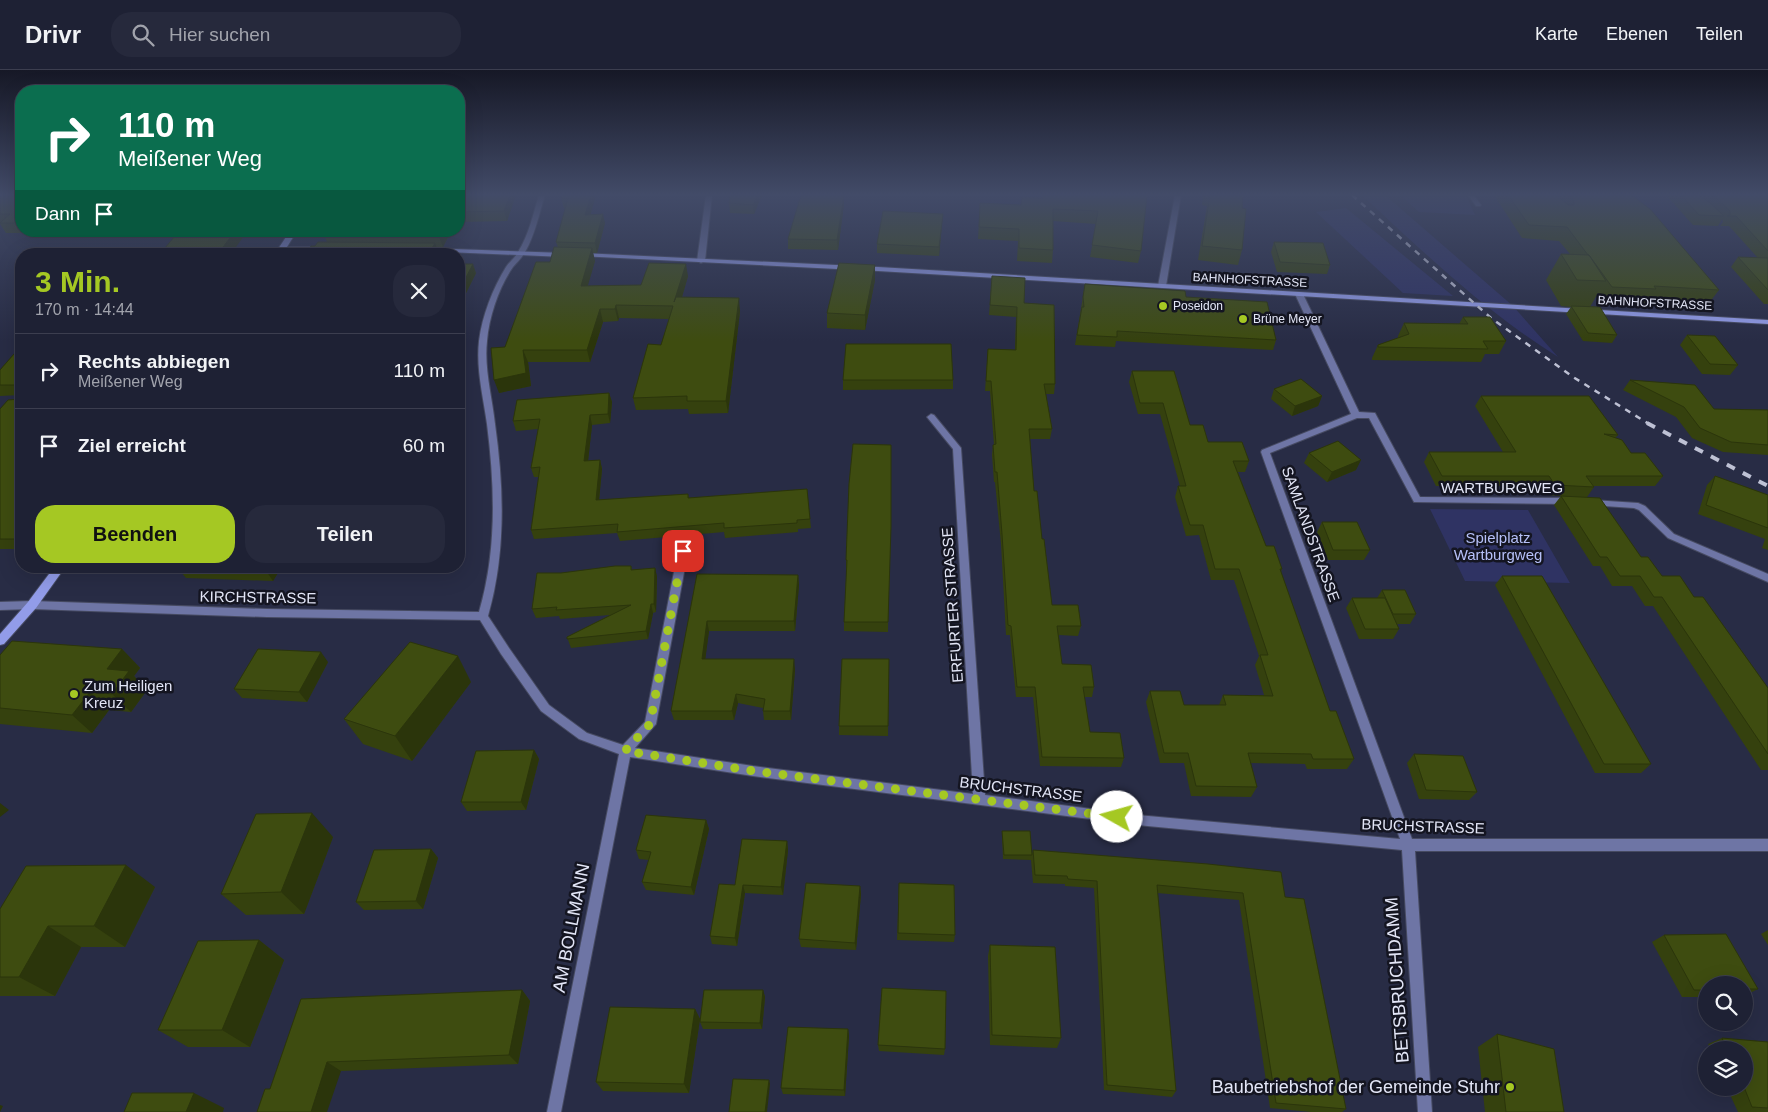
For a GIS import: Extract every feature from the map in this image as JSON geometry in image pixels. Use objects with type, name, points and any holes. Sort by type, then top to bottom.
[{"type":"street","points":[[483,616],[495,572],[498,527],[494,449],[484,368],[483,340],[490,314],[508,268],[522,253],[525,244]]},
{"type":"street","points":[[701,261],[703,244]]},
{"type":"street","points":[[1162,286],[1169,244]]},
{"type":"street","name":"BAHNHOFSTRASSE","points":[[465,251],[701,261],[1162,286],[1768,322]]},
{"type":"street","points":[[1299,294],[1356,415]]},
{"type":"street","name":"WARTBURGWEG","points":[[1356,415],[1372,414],[1417,500],[1547,500],[1635,505],[1642,508],[1671,536],[1768,578]]},
{"type":"street","name":"SAMLANDSTRASSE","points":[[1356,415],[1265,452],[1408,845]]},
{"type":"street","name":"ERFURTER STRASSE","points":[[931,417],[957,448],[980,800]]},
{"type":"street","points":[[625,751],[650,724],[683,551]]},
{"type":"street","points":[[0,641],[32,605],[56,573]]},
{"type":"street","name":"KIRCHSTRASSE","points":[[0,606],[32,605],[267,613],[483,616]]},
{"type":"street","name":"BRUCHSTRASSE","points":[[483,616],[504,651],[545,708],[583,736],[625,751],[763,772],[1137,820],[1408,845],[1768,845]]},
{"type":"street","name":"AM BOLLMANN","points":[[554,1112],[625,751]]},
{"type":"street","name":"BETSBRUCHDAMM","points":[[1408,845],[1426,1112]]},
{"type":"green space","points":[[1350,244],[1389,244],[1453,296],[1403,293]]},
{"type":"green space","points":[[1414,244],[1441,244],[1513,306],[1558,357],[1506,321]]},
{"type":"green space","name":"Spielplatz Wartburgweg","points":[[1430,509],[1528,510],[1570,583],[1465,581]]},
{"type":"building","points":[[169,244],[226,244],[222,248],[165,248]]},
{"type":"building","points":[[317,244],[435,244],[432,248],[310,248]]},
{"type":"building","points":[[877,244],[939,244],[939,247]]},
{"type":"building","points":[[1019,244],[1053,244],[1053,250],[1019,248]]},
{"type":"building","points":[[1092,244],[1142,244],[1141,251]]},
{"type":"building","points":[[1202,244],[1243,244],[1242,250],[1202,246]]},
{"type":"building","points":[[1274,244],[1323,244],[1330,265],[1280,262]]},
{"type":"building","points":[[1579,244],[1679,244],[1719,290],[1654,286],[1656,289],[1612,287]]},
{"type":"building","points":[[1761,244],[1768,244],[1768,251]]},
{"type":"building","points":[[554,247],[592,248],[581,286],[641,285],[649,263],[686,264],[674,302],[676,297],[739,298],[726,401],[687,401],[687,396],[633,398],[648,344],[661,345],[673,306],[616,305],[615,309],[600,309],[587,350],[523,350],[526,373],[494,380],[491,348],[505,347],[536,262],[550,262]]},
{"type":"building","points":[[1561,254],[1589,255],[1606,281],[1577,280]]},
{"type":"building","points":[[1738,257],[1768,258],[1768,290]]},
{"type":"building","points":[[839,263],[875,265],[865,315],[827,313]]},
{"type":"building","points":[[465,264],[473,264],[465,279]]},
{"type":"building","points":[[992,276],[1025,278],[1024,303],[1054,305],[1055,384],[1044,384],[1052,429],[1029,429],[1034,491],[1037,491],[1052,605],[1078,605],[1081,626],[1057,626],[1062,664],[1091,665],[1094,687],[1083,687],[1090,732],[1120,733],[1124,758],[1042,757],[1035,687],[1017,687],[1011,626],[1008,625],[997,472],[995,472],[993,445],[996,444],[991,381],[986,381],[988,349],[1016,350],[1017,307],[990,305]]},
{"type":"building","points":[[1085,284],[1185,291],[1186,297],[1267,302],[1276,340],[1117,331],[1117,337],[1077,335],[1082,307],[1084,307]]},
{"type":"building","points":[[1571,306],[1600,307],[1617,335],[1588,333]]},
{"type":"building","points":[[1463,317],[1490,317],[1506,341],[1483,341],[1488,349],[1378,347],[1378,345],[1409,334],[1404,323],[1468,324]]},
{"type":"building","points":[[1687,335],[1715,336],[1738,365],[1710,364]]},
{"type":"building","points":[[846,344],[951,344],[953,380],[843,380]]},
{"type":"building","points":[[15,353],[15,385],[0,385],[0,370]]},
{"type":"building","points":[[1132,371],[1174,371],[1190,425],[1203,425],[1208,442],[1242,442],[1249,461],[1233,461],[1266,546],[1274,546],[1282,569],[1280,569],[1330,711],[1336,711],[1354,759],[1313,759],[1311,754],[1248,753],[1257,787],[1196,786],[1188,753],[1164,753],[1150,691],[1180,691],[1184,705],[1226,705],[1223,695],[1273,696],[1260,655],[1268,655],[1239,569],[1215,569],[1203,525],[1190,525],[1178,486],[1186,486],[1163,403],[1140,403]]},
{"type":"building","points":[[1301,379],[1322,396],[1295,406],[1274,389]]},
{"type":"building","points":[[1630,380],[1695,385],[1714,409],[1768,410],[1768,445],[1731,442],[1700,428],[1684,407]]},
{"type":"building","points":[[609,393],[608,414],[590,415],[584,461],[600,460],[596,500],[688,494],[688,498],[807,489],[810,519],[797,520],[797,523],[724,528],[724,523],[617,532],[618,524],[531,530],[540,467],[531,468],[540,419],[513,421],[517,400]]},
{"type":"building","points":[[1481,396],[1589,396],[1618,435],[1604,434],[1622,440],[1631,453],[1645,453],[1663,476],[1586,476],[1594,487],[1555,485],[1549,476],[1442,476],[1429,452],[1516,452]]},
{"type":"building","points":[[15,399],[15,539],[0,539],[0,409],[8,400]]},
{"type":"building","points":[[1338,441],[1361,460],[1332,472],[1309,453]]},
{"type":"building","points":[[853,444],[891,445],[888,622],[844,622],[849,484]]},
{"type":"building","points":[[1715,476],[1768,495],[1768,528],[1706,505]]},
{"type":"building","points":[[1561,496],[1600,498],[1641,557],[1648,557],[1662,576],[1680,576],[1694,597],[1703,597],[1768,688],[1768,754],[1662,597],[1654,597],[1640,576],[1620,576],[1607,557],[1600,557]]},
{"type":"building","points":[[1322,522],[1357,522],[1370,550],[1333,550]]},
{"type":"building","points":[[615,566],[631,566],[631,570],[655,568],[654,604],[651,604],[646,631],[567,639],[567,637],[631,605],[556,610],[557,607],[532,609],[537,573],[561,573]]},
{"type":"building","points":[[697,574],[798,575],[794,621],[707,621],[702,659],[794,659],[790,711],[763,711],[765,699],[736,694],[732,711],[671,711]]},
{"type":"building","points":[[1502,576],[1542,576],[1651,764],[1604,764]]},
{"type":"building","points":[[1382,590],[1405,590],[1416,614],[1393,614]]},
{"type":"building","points":[[1352,598],[1385,598],[1399,629],[1365,629]]},
{"type":"building","points":[[12,641],[122,649],[107,669],[129,671],[112,694],[90,692],[72,715],[0,708],[0,655]]},
{"type":"building","points":[[410,642],[458,656],[395,736],[344,719]]},
{"type":"building","points":[[258,649],[321,652],[299,692],[234,689]]},
{"type":"building","points":[[842,659],[889,659],[888,726],[839,726]]},
{"type":"building","points":[[534,750],[521,802],[461,802],[476,751]]},
{"type":"building","points":[[1414,754],[1463,756],[1477,792],[1426,790]]},
{"type":"building","points":[[312,813],[281,892],[221,894],[256,814]]},
{"type":"building","points":[[646,815],[706,820],[691,887],[642,882],[651,852],[636,850]]},
{"type":"building","points":[[1002,831],[1030,831],[1032,855],[1004,855]]},
{"type":"building","points":[[742,839],[787,841],[781,887],[743,885],[735,938],[710,936],[719,884],[735,885]]},
{"type":"building","points":[[431,849],[416,901],[356,902],[374,850]]},
{"type":"building","points":[[1033,850],[1208,864],[1281,872],[1285,897],[1304,899],[1346,1109],[1276,1103],[1243,893],[1157,885],[1176,1091],[1107,1085],[1097,881],[1068,879],[1067,876],[1035,875]]},
{"type":"building","points":[[126,865],[94,926],[48,926],[19,977],[0,977],[0,909],[26,866]]},
{"type":"building","points":[[806,883],[860,886],[855,943],[799,939]]},
{"type":"building","points":[[899,883],[954,885],[955,935],[898,933]]},
{"type":"building","points":[[1726,934],[1750,976],[1698,976],[1698,990],[1694,990],[1664,935]]},
{"type":"building","points":[[259,940],[222,1030],[158,1030],[198,941]]},
{"type":"building","points":[[990,945],[1055,947],[1061,1038],[992,1035]]},
{"type":"building","points":[[1753,980],[1758,989],[1753,989]]},
{"type":"building","points":[[882,988],[946,991],[945,1049],[878,1045]]},
{"type":"building","points":[[522,990],[509,1055],[327,1062],[311,1112],[257,1112],[265,1089],[270,1089],[301,999]]},
{"type":"building","points":[[704,990],[763,990],[760,1023],[700,1022]]},
{"type":"building","points":[[610,1007],[695,1009],[684,1084],[596,1082]]},
{"type":"building","points":[[788,1027],[848,1029],[844,1090],[781,1088]]},
{"type":"building","points":[[1497,1034],[1554,1049],[1564,1112],[1506,1112]]},
{"type":"building","points":[[1722,1038],[1768,1042],[1768,1108],[1752,1107],[1748,1096],[1753,1096],[1753,1041],[1723,1041]]},
{"type":"building","points":[[733,1079],[769,1080],[765,1112],[729,1112]]},
{"type":"building","points":[[132,1093],[194,1093],[186,1112],[124,1112]]},
{"type":"railway","points":[[1407,244],[1491,318],[1573,377],[1649,424]]},
{"type":"railway","points":[[1647,423],[1768,486]]},
{"type":"place","name":"Poseidon","points":[[1163,306]]},
{"type":"place","name":"Brüne Meyer","points":[[1243,319]]},
{"type":"place","name":"Zum Heiligen Kreuz","points":[[74,694]]},
{"type":"place","name":"Baubetriebshof der Gemeinde Stuhr","points":[[1510,1087]]},
{"type":"route","points":[[683,551],[650,724],[625,751],[754,771],[1117,817]]}]
